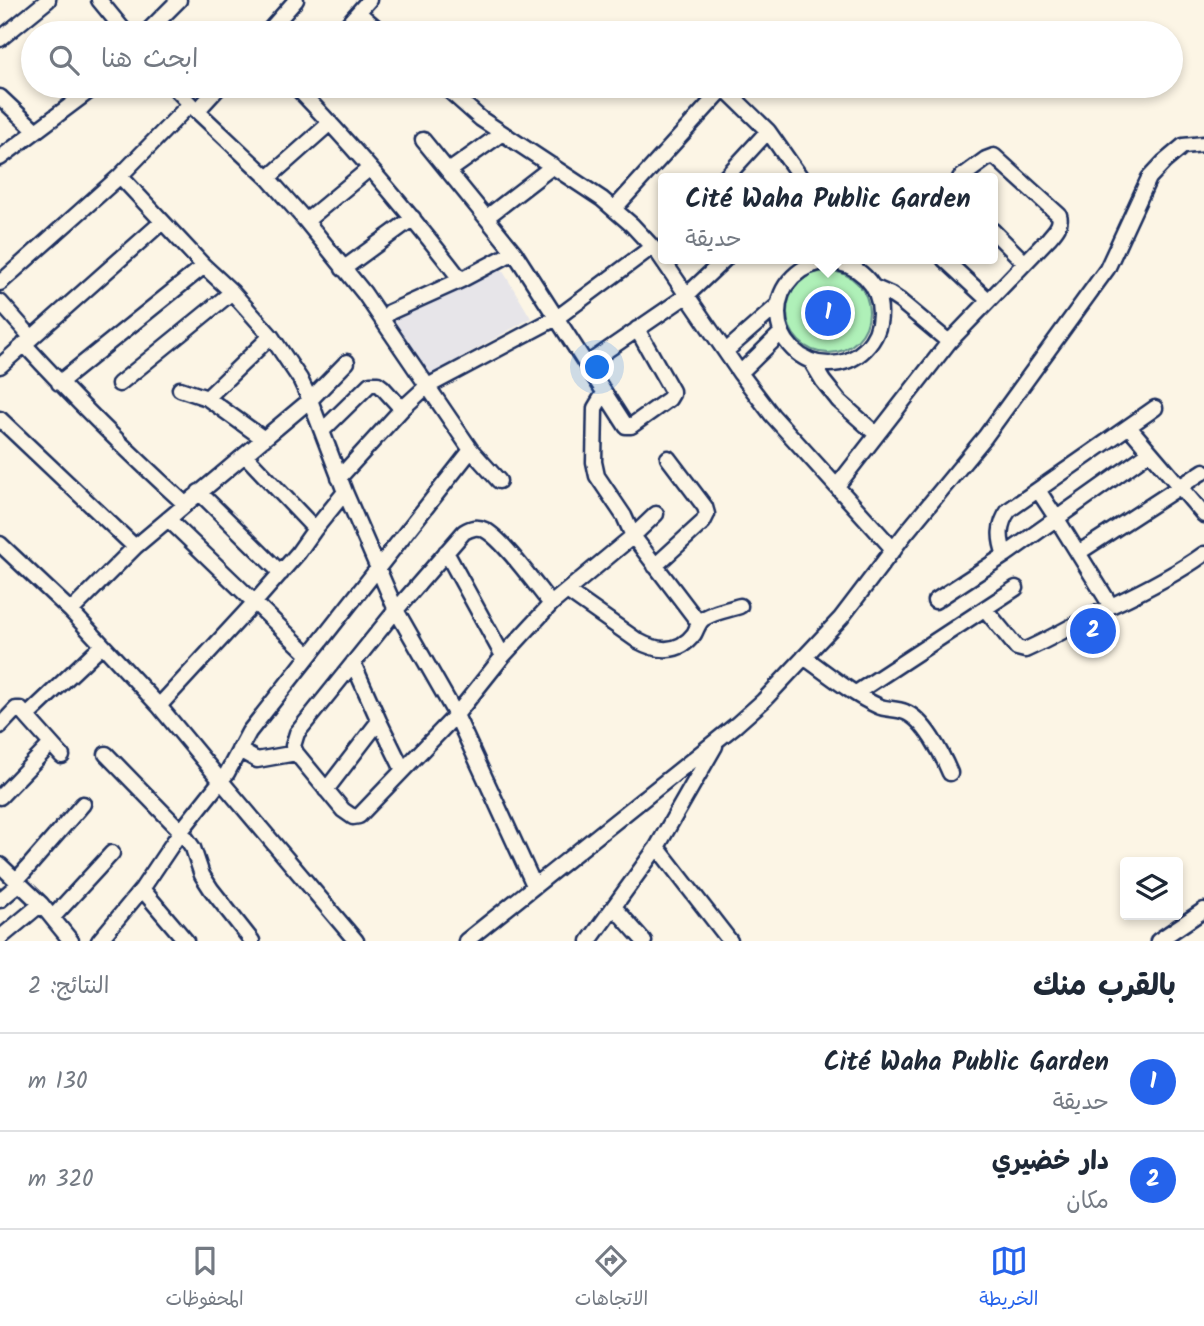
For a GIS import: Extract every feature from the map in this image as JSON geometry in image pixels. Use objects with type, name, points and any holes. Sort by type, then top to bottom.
[{"type":"street","points":[[22,21],[48,0]]},
{"type":"street","points":[[99,0],[116,21]]},
{"type":"street","points":[[158,21],[179,0]]},
{"type":"street","points":[[278,21],[296,0]]},
{"type":"street","points":[[351,21],[369,0]]},
{"type":"street","points":[[359,13],[368,21]]},
{"type":"street","points":[[0,39],[21,22]]},
{"type":"street","points":[[0,97],[36,131]]},
{"type":"street","points":[[0,158],[80,98]]},
{"type":"street","points":[[184,98],[268,178],[306,221],[383,319],[426,387],[471,450],[499,481]]},
{"type":"street","points":[[0,283],[205,98]]},
{"type":"street","points":[[306,98],[413,218],[461,280]]},
{"type":"street","points":[[159,706],[298,553],[342,485],[402,409],[426,387],[558,317],[658,249],[602,199],[501,134],[457,98]]},
{"type":"street","points":[[614,209],[715,98]]},
{"type":"street","points":[[734,98],[768,131],[797,173]]},
{"type":"street","points":[[268,178],[330,123]]},
{"type":"street","points":[[730,173],[768,131]]},
{"type":"street","points":[[449,171],[501,134]]},
{"type":"street","points":[[423,140],[514,252],[626,426],[631,426],[669,400],[673,394],[636,329]]},
{"type":"street","points":[[466,941],[678,773],[763,701],[841,618],[985,438],[1107,269],[1149,178],[1183,146],[1204,144]]},
{"type":"street","points":[[837,486],[949,342],[1055,232],[1060,220],[1059,215],[994,156],[967,173]]},
{"type":"street","points":[[487,217],[553,166]]},
{"type":"street","points":[[306,221],[370,168]]},
{"type":"street","points":[[120,176],[232,292],[271,336],[300,379],[378,569],[397,610],[456,715],[534,885]]},
{"type":"street","points":[[344,269],[413,218]]},
{"type":"street","points":[[0,366],[162,222]]},
{"type":"street","points":[[998,236],[1025,262]]},
{"type":"street","points":[[383,319],[390,312],[461,280],[514,252]]},
{"type":"street","points":[[667,264],[686,296],[772,415],[894,550]]},
{"type":"street","points":[[587,364],[686,296],[720,264]]},
{"type":"street","points":[[812,264],[801,269],[782,291],[778,319],[789,344],[799,354],[811,361],[829,364],[846,361],[862,352],[873,338],[879,322],[879,304],[873,287],[853,264]]},
{"type":"street","points":[[949,264],[988,300]]},
{"type":"street","points":[[59,383],[204,266]]},
{"type":"street","points":[[873,287],[900,301],[949,342]]},
{"type":"street","points":[[118,384],[232,292]]},
{"type":"street","points":[[0,302],[59,383],[185,504]]},
{"type":"street","points":[[726,351],[778,305]]},
{"type":"street","points":[[740,373],[782,332]]},
{"type":"street","points":[[207,398],[271,336]]},
{"type":"street","points":[[811,361],[832,393],[876,435]]},
{"type":"street","points":[[71,611],[135,547],[310,400],[347,362]]},
{"type":"street","points":[[322,431],[370,384],[382,387],[402,409]]},
{"type":"street","points":[[180,389],[207,398],[264,439]]},
{"type":"street","points":[[604,393],[595,408],[597,476],[624,516],[633,536],[699,623]]},
{"type":"street","points":[[1005,555],[1000,532],[1009,510],[1155,408]]},
{"type":"street","points":[[0,419],[135,547]]},
{"type":"street","points":[[1129,427],[1204,515]]},
{"type":"street","points":[[99,941],[221,781],[249,732],[471,450]]},
{"type":"street","points":[[935,601],[1150,452]]},
{"type":"street","points":[[245,455],[315,528]]},
{"type":"street","points":[[654,566],[703,522],[707,514],[705,507],[668,458]]},
{"type":"street","points":[[1078,554],[1204,471]]},
{"type":"street","points":[[1038,490],[1111,606]]},
{"type":"street","points":[[199,492],[281,573]]},
{"type":"street","points":[[551,604],[505,548],[486,530],[475,527],[464,532],[297,733],[293,746],[296,754],[343,810],[356,818],[456,715],[503,656],[551,604],[656,514]]},
{"type":"street","points":[[168,519],[309,655]]},
{"type":"street","points":[[0,544],[71,611],[159,706],[356,941]]},
{"type":"street","points":[[446,552],[503,656]]},
{"type":"street","points":[[985,609],[1017,648],[1025,650],[1136,595],[1204,554]]},
{"type":"street","points":[[856,693],[1016,588]]},
{"type":"street","points":[[567,591],[649,647],[674,649],[683,645],[703,618],[740,606]]},
{"type":"street","points":[[27,716],[102,645]]},
{"type":"street","points":[[804,657],[878,706],[906,712],[916,719],[937,746],[950,773]]},
{"type":"street","points":[[353,663],[403,770]]},
{"type":"street","points":[[0,726],[16,709],[20,709],[62,756]]},
{"type":"street","points":[[326,790],[379,721]]},
{"type":"street","points":[[589,941],[657,847],[719,738]]},
{"type":"street","points":[[0,797],[51,744]]},
{"type":"street","points":[[239,750],[257,760],[296,754]]},
{"type":"street","points":[[106,754],[181,831],[193,848],[202,875],[211,889],[252,941]]},
{"type":"street","points":[[678,773],[693,785]]},
{"type":"street","points":[[0,900],[83,804]]},
{"type":"street","points":[[657,847],[730,941]]},
{"type":"street","points":[[53,918],[112,853]]},
{"type":"street","points":[[0,865],[41,904],[53,918],[64,939]]},
{"type":"street","points":[[142,888],[186,941]]},
{"type":"street","points":[[0,938],[41,904]]},
{"type":"street","points":[[614,907],[644,941]]},
{"type":"street","points":[[1158,941],[1204,910]]},
{"type":"shaded area","points":[[498,263],[531,318],[428,376],[391,322],[395,315]]},
{"type":"green space","points":[[828,271],[844,274],[857,283],[866,296],[869,312],[866,328],[857,341],[844,350],[828,353],[812,350],[799,341],[790,328],[787,312],[790,296],[799,283],[812,274]]},
{"type":"building","points":[[1096,619],[1104,638],[1090,644],[1082,625]]},
{"type":"place","name":"Cité Waha Public Garden","points":[[828,313]]},
{"type":"place","name":"دار خضيري","points":[[1093,631]]}]
